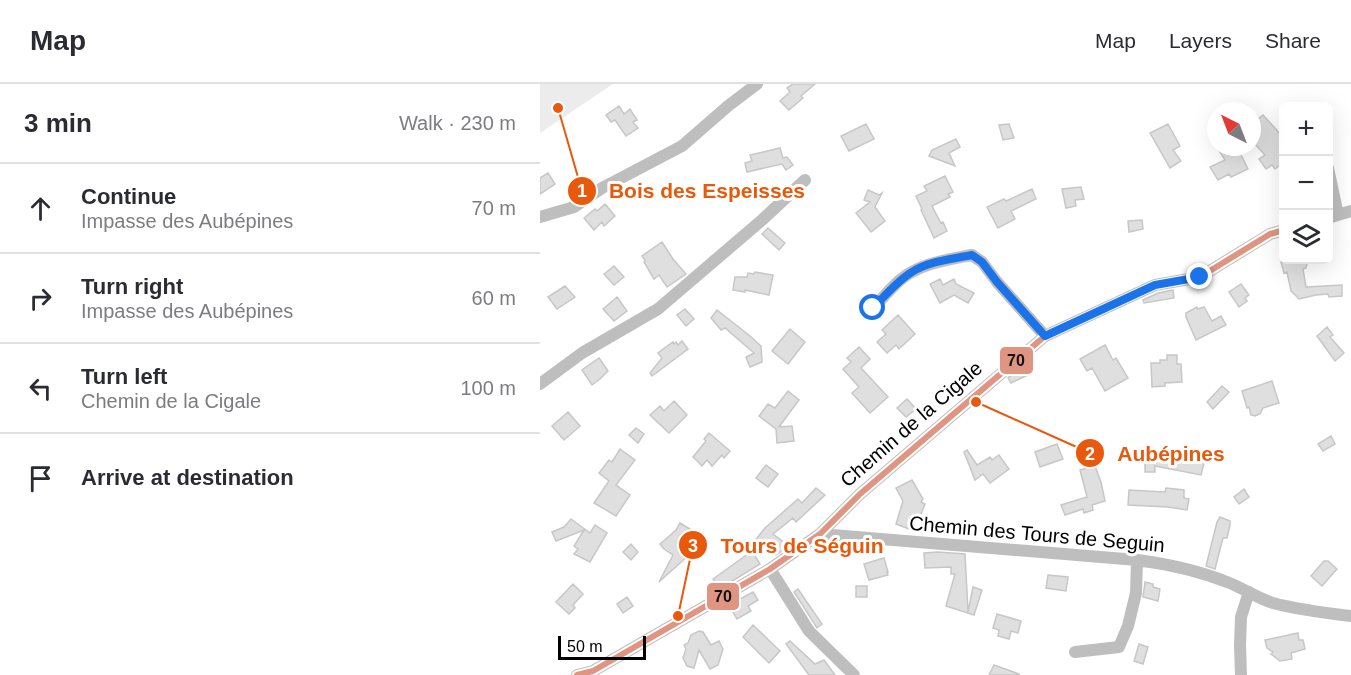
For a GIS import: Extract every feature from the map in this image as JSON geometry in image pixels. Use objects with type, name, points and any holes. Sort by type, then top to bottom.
[{"type":"street","points":[[540,217],[574,207],[602,188],[682,146],[757,84]]},
{"type":"street","points":[[540,384],[582,353],[658,309],[805,180]]},
{"type":"street","points":[[1333,216],[1351,211]]},
{"type":"street","name":"Chemin de la Cigale","points":[[577,675],[594,673],[770,568],[820,534],[860,494],[1045,336],[1155,285],[1200,277],[1270,234],[1279,231]]},
{"type":"street","points":[[873,308],[900,280],[914,271],[929,264],[972,255],[982,262],[1045,336]]},
{"type":"street","name":"Chemin des Tours de Seguin","points":[[820,534],[1156,562],[1206,574],[1271,602],[1316,612],[1351,616]]},
{"type":"street","points":[[1075,652],[1119,647],[1128,626],[1136,593],[1137,560]]},
{"type":"street","points":[[770,568],[809,631],[854,675]]},
{"type":"street","points":[[1241,675],[1241,617],[1249,592]]},
{"type":"shaded area","points":[[540,84],[613,84],[540,133]]},
{"type":"building","points":[[793,84],[815,84],[789,110],[780,101],[790,92],[787,88]]},
{"type":"building","points":[[619,106],[624,114],[630,109],[637,120],[633,122],[638,128],[626,136],[615,120],[611,122],[606,115]]},
{"type":"building","points":[[1263,115],[1279,133],[1279,166],[1275,169],[1272,165],[1266,169],[1259,159],[1265,155],[1261,151],[1261,117]]},
{"type":"building","points":[[866,124],[874,139],[849,151],[841,136]]},
{"type":"building","points":[[1009,124],[1014,138],[1003,140],[999,125]]},
{"type":"building","points":[[1168,124],[1180,146],[1173,150],[1181,161],[1170,168],[1150,133]]},
{"type":"building","points":[[956,139],[960,147],[949,153],[955,166],[929,156],[932,150]]},
{"type":"building","points":[[780,148],[783,158],[787,157],[793,165],[786,170],[782,164],[747,172],[745,163],[752,161],[750,155]]},
{"type":"building","points":[[1222,156],[1242,156],[1248,169],[1231,177],[1229,174],[1218,180],[1210,167],[1225,160]]},
{"type":"building","points":[[548,173],[555,184],[540,194],[540,178]]},
{"type":"building","points":[[945,176],[953,192],[948,194],[950,197],[932,206],[947,231],[934,238],[916,196],[927,191],[924,186]]},
{"type":"building","points":[[1081,187],[1084,199],[1075,200],[1076,206],[1066,208],[1062,189]]},
{"type":"building","points":[[1032,189],[1036,199],[1011,211],[1015,219],[998,228],[987,207]]},
{"type":"building","points":[[868,190],[879,195],[882,193],[875,207],[885,221],[871,232],[856,213],[870,202],[864,200]]},
{"type":"building","points":[[605,204],[615,216],[604,226],[602,222],[594,230],[584,218]]},
{"type":"building","points":[[1142,220],[1143,229],[1129,232],[1128,221]]},
{"type":"building","points":[[768,228],[785,243],[779,250],[762,234]]},
{"type":"building","points":[[662,242],[686,274],[667,287],[659,275],[654,279],[642,256]]},
{"type":"building","points":[[1282,264],[1307,264],[1303,269],[1306,287],[1342,285],[1342,296],[1329,297],[1328,294],[1299,299],[1291,291],[1287,272],[1284,273]]},
{"type":"building","points":[[614,266],[624,277],[614,285],[604,274]]},
{"type":"building","points":[[755,272],[773,275],[769,295],[733,290],[735,277],[747,277],[748,273],[754,274]]},
{"type":"building","points":[[940,279],[943,285],[954,279],[956,284],[974,293],[968,303],[954,295],[940,303],[930,284]]},
{"type":"building","points":[[1241,284],[1249,295],[1245,298],[1247,301],[1239,307],[1229,292]]},
{"type":"building","points":[[565,286],[575,297],[557,309],[548,297]]},
{"type":"building","points":[[1173,290],[1174,298],[1144,303],[1143,300],[1158,293]]},
{"type":"building","points":[[617,297],[627,311],[614,321],[603,309]]},
{"type":"building","points":[[1197,307],[1198,309],[1204,307],[1212,321],[1221,316],[1226,325],[1196,340],[1186,313]]},
{"type":"building","points":[[685,309],[694,319],[686,326],[677,315]]},
{"type":"building","points":[[717,310],[761,346],[762,362],[750,367],[746,357],[754,353],[725,328],[721,330],[711,318]]},
{"type":"building","points":[[898,315],[915,334],[899,349],[896,345],[887,353],[877,342],[886,334],[882,330]]},
{"type":"building","points":[[1327,327],[1333,335],[1330,337],[1344,353],[1335,361],[1317,336]]},
{"type":"building","points":[[790,329],[805,342],[788,364],[772,351]]},
{"type":"building","points":[[682,341],[688,349],[652,376],[650,373],[662,358],[658,353],[673,342],[678,345]]},
{"type":"building","points":[[1105,345],[1113,360],[1116,358],[1128,378],[1105,391],[1092,368],[1087,371],[1080,359]]},
{"type":"building","points":[[859,347],[870,359],[861,368],[888,397],[870,413],[852,393],[859,387],[843,369],[851,362],[847,358]]},
{"type":"building","points":[[1167,355],[1177,355],[1177,364],[1181,364],[1182,382],[1165,383],[1165,386],[1152,387],[1151,363],[1167,360]]},
{"type":"building","points":[[599,358],[608,371],[592,385],[582,370]]},
{"type":"building","points":[[1021,367],[1028,375],[1011,383],[1008,378]]},
{"type":"building","points":[[1272,381],[1279,403],[1263,408],[1260,414],[1251,415],[1242,391]]},
{"type":"building","points":[[1222,386],[1229,392],[1213,409],[1207,402]]},
{"type":"building","points":[[788,391],[799,400],[779,427],[792,426],[794,441],[777,443],[776,429],[759,416],[768,404],[775,408]]},
{"type":"building","points":[[907,399],[916,409],[906,417],[897,408]]},
{"type":"building","points":[[674,401],[687,415],[669,433],[650,415],[660,406],[664,411]]},
{"type":"building","points":[[568,412],[580,426],[564,440],[552,426]]},
{"type":"building","points":[[636,428],[644,434],[638,443],[629,435]]},
{"type":"building","points":[[709,433],[730,451],[724,458],[722,455],[712,466],[707,460],[702,466],[693,457],[706,441],[704,439]]},
{"type":"building","points":[[1331,436],[1335,444],[1323,451],[1318,444]]},
{"type":"building","points":[[1057,444],[1063,459],[1040,467],[1035,452]]},
{"type":"building","points":[[620,449],[635,460],[616,485],[630,495],[616,516],[594,503],[609,481],[599,473],[609,460],[612,462]]},
{"type":"building","points":[[967,450],[977,465],[990,457],[992,460],[999,455],[1009,469],[990,483],[983,474],[975,480],[964,452]]},
{"type":"building","points":[[1168,458],[1193,462],[1193,459],[1204,463],[1201,475],[1155,466],[1155,472],[1145,472],[1145,459],[1168,460]]},
{"type":"building","points":[[766,465],[778,474],[768,487],[756,478]]},
{"type":"building","points":[[1095,466],[1105,501],[1092,505],[1093,510],[1084,513],[1083,509],[1065,515],[1061,505],[1087,497],[1080,470]]},
{"type":"building","points":[[912,480],[923,499],[921,502],[925,504],[919,519],[913,517],[909,529],[896,524],[903,501],[896,488]]},
{"type":"building","points":[[816,488],[825,495],[796,522],[793,518],[773,534],[789,546],[776,555],[762,543],[752,551],[749,548],[765,528],[798,499],[802,503]]},
{"type":"building","points":[[1166,488],[1184,490],[1184,498],[1189,499],[1187,510],[1128,505],[1129,490],[1165,492]]},
{"type":"building","points":[[1244,489],[1249,497],[1239,504],[1234,497]]},
{"type":"building","points":[[1220,517],[1230,521],[1230,525],[1227,538],[1223,538],[1215,569],[1206,566]]},
{"type":"building","points":[[571,519],[590,533],[595,525],[607,533],[590,562],[574,554],[578,549],[574,546],[584,530],[556,541],[552,532],[564,527]]},
{"type":"building","points":[[680,523],[693,531],[690,536],[699,546],[659,582],[673,555],[660,544],[676,530]]},
{"type":"building","points":[[631,544],[638,552],[631,560],[623,552]]},
{"type":"building","points":[[752,551],[760,564],[721,588],[713,579]]},
{"type":"building","points":[[924,553],[965,554],[968,612],[973,587],[982,590],[974,615],[946,606],[955,574],[951,574],[951,567],[925,568]]},
{"type":"building","points":[[884,558],[888,575],[869,580],[864,564]]},
{"type":"building","points":[[1324,561],[1328,561],[1337,569],[1322,586],[1311,576]]},
{"type":"building","points":[[1048,575],[1068,577],[1066,591],[1046,588]]},
{"type":"building","points":[[1145,582],[1160,589],[1158,601],[1143,597]]},
{"type":"building","points":[[573,584],[583,594],[573,605],[575,608],[569,614],[556,602]]},
{"type":"building","points":[[856,586],[867,586],[867,597],[856,597]]},
{"type":"building","points":[[798,589],[822,624],[817,628],[794,592]]},
{"type":"building","points":[[753,592],[758,600],[748,606],[751,611],[737,619],[729,605]]},
{"type":"building","points":[[627,597],[633,606],[623,613],[617,604]]},
{"type":"building","points":[[997,614],[1021,621],[1018,633],[1011,631],[1009,639],[998,636],[999,630],[993,628]]},
{"type":"building","points":[[753,625],[780,651],[769,663],[743,637]]},
{"type":"building","points":[[699,631],[703,632],[711,645],[719,641],[723,649],[718,665],[710,669],[699,650],[694,668],[687,666],[683,658],[686,649],[684,645],[688,643],[691,635]]},
{"type":"building","points":[[1298,633],[1299,640],[1303,640],[1305,649],[1291,653],[1292,659],[1280,661],[1267,648],[1265,640]]},
{"type":"building","points":[[790,641],[815,664],[824,660],[835,675],[809,675],[786,644]]},
{"type":"building","points":[[1139,644],[1148,647],[1143,664],[1134,661]]},
{"type":"building","points":[[994,665],[1019,674],[1019,675],[989,675]]},
{"type":"transit line","name":"70","points":[[577,675],[593,671],[770,569],[820,534],[860,494],[1045,336],[1155,285],[1200,277],[1270,234],[1279,231]]},
{"type":"place","name":"Bois des Espeisses","points":[[558,108]]},
{"type":"place","name":"Aubépines","points":[[976,402]]},
{"type":"place","name":"Tours de Séguin","points":[[678,616]]},
{"type":"route","points":[[873,308],[900,280],[914,271],[929,264],[972,255],[982,262],[1045,336],[1155,285],[1200,277]]}]
